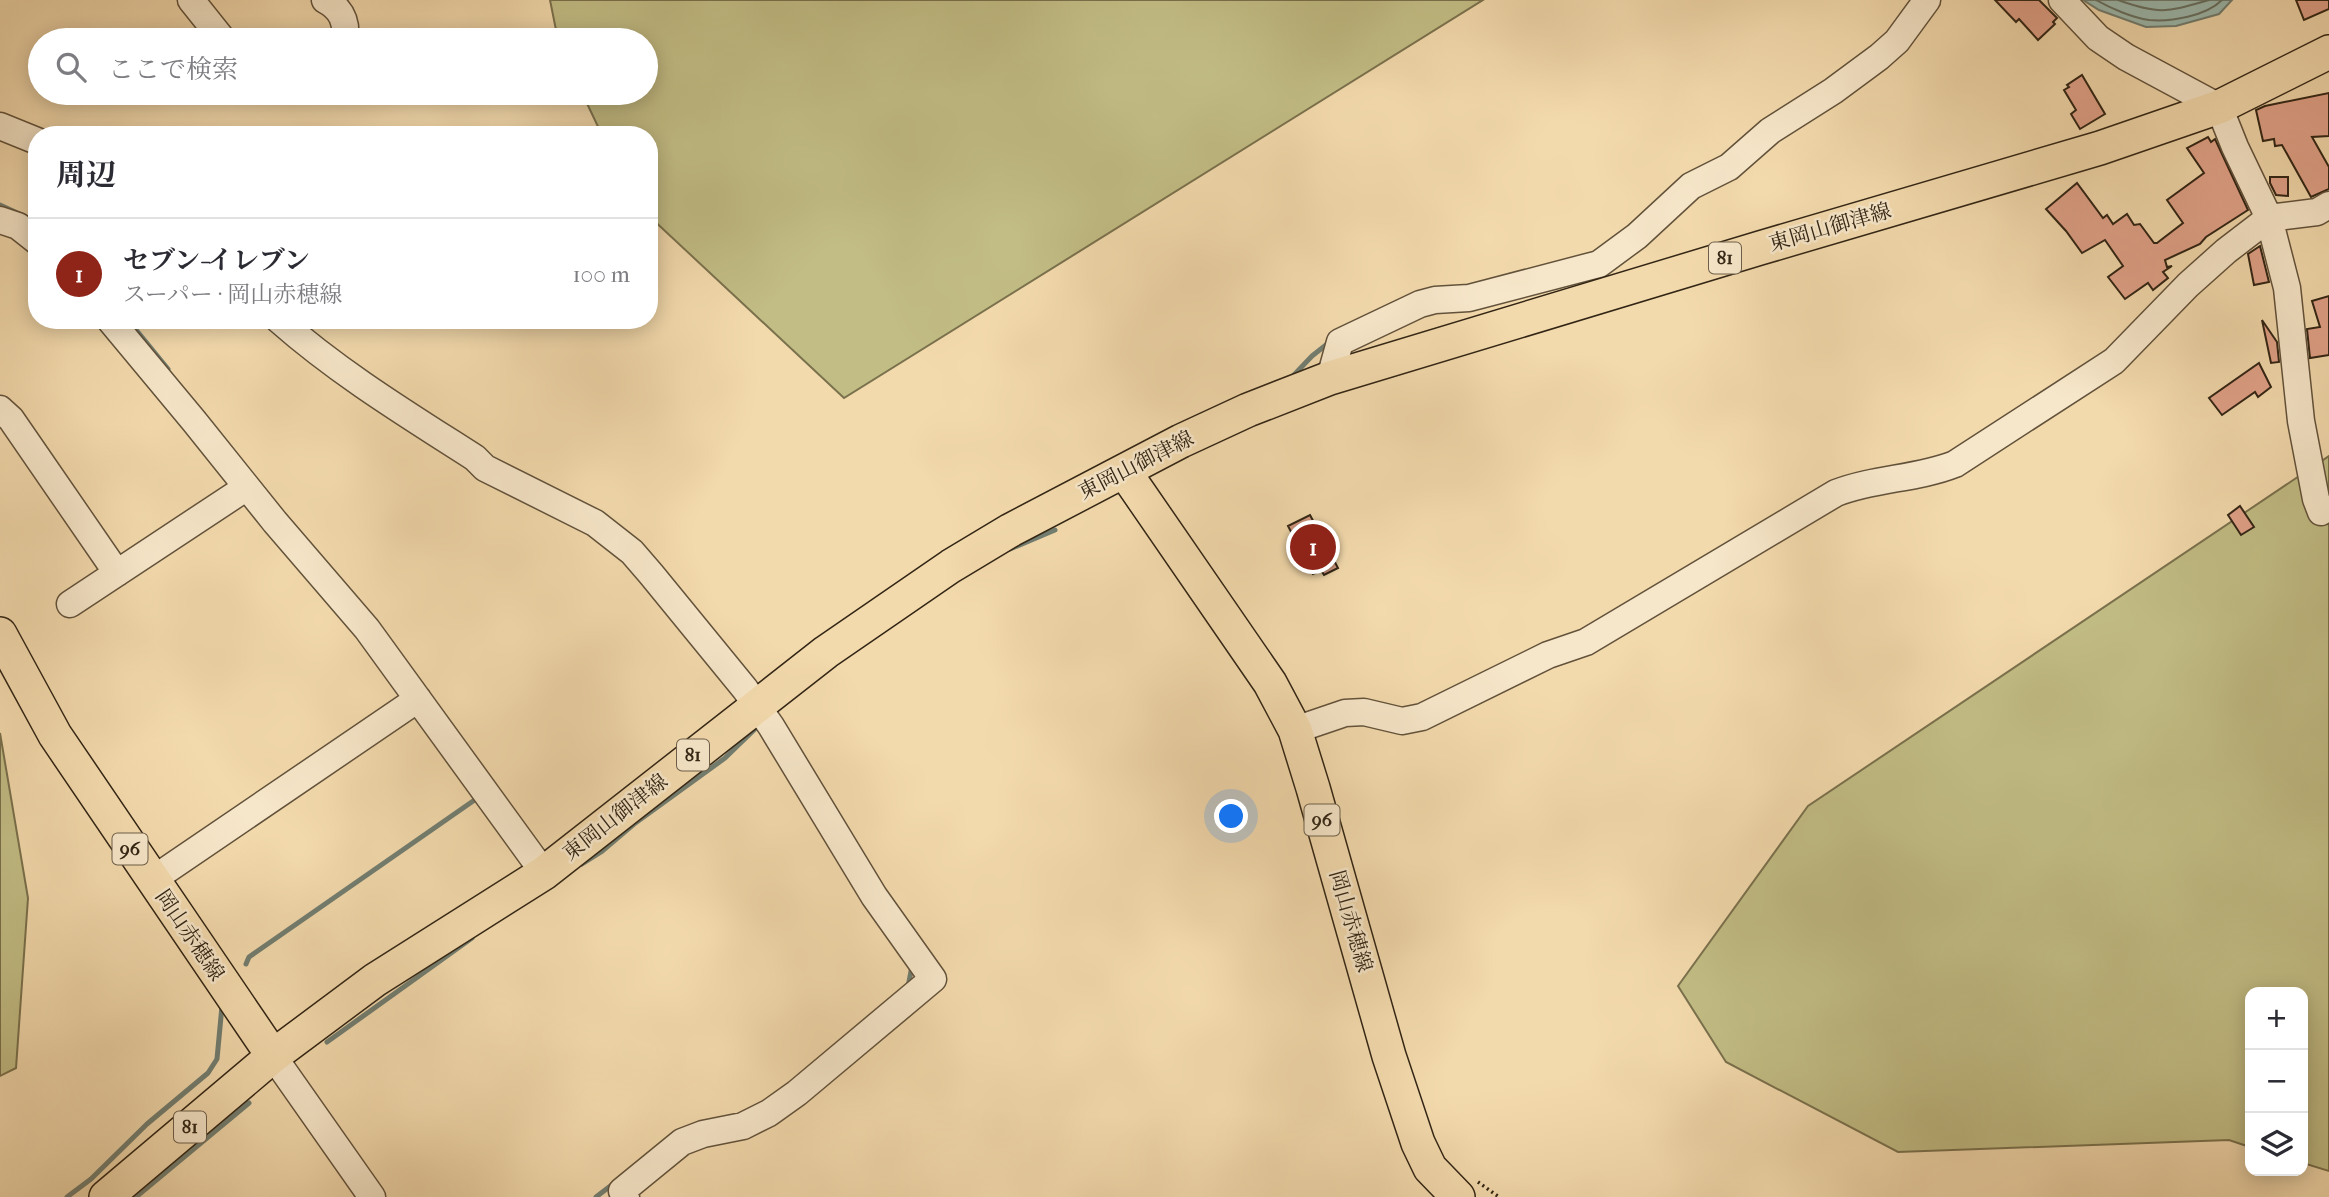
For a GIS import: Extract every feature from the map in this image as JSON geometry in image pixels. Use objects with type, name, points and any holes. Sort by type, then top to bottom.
[{"type":"main road","name":"東岡山御津線","points":[[106,1197],[273,1056],[375,980],[544,873],[826,652],[951,566],[1012,530],[1181,441],[1330,378],[2100,148],[2219,107],[2329,52]]},
{"type":"main road","name":"岡山赤穂線","points":[[1124,471],[1270,683],[1295,730],[1389,1056],[1418,1143],[1430,1168],[1450,1194]]},
{"type":"main road","name":"岡山赤穂線","points":[[0,634],[55,735],[273,1056]]},
{"type":"street","points":[[191,0],[213,28]]},
{"type":"street","points":[[325,0],[339,11],[346,28]]},
{"type":"street","points":[[1330,378],[1340,342],[1420,304],[1435,300],[1469,298],[1599,264],[1637,236],[1691,186],[1729,167],[1770,131],[1879,58],[1897,41],[1927,0]]},
{"type":"street","points":[[2062,0],[2098,38],[2126,57],[2219,107],[2269,218],[2287,288],[2301,421],[2321,512]]},
{"type":"street","points":[[0,125],[28,137]]},
{"type":"street","points":[[1295,730],[1345,713],[1364,712],[1402,721],[1422,717],[1548,655],[1586,642],[1836,493],[1878,480],[1932,473],[1955,464],[2114,361],[2198,277],[2269,218],[2318,212],[2329,205]]},
{"type":"street","points":[[1,221],[18,226],[28,234]]},
{"type":"street","points":[[117,329],[368,629],[412,703],[544,873]]},
{"type":"street","points":[[289,329],[308,346],[475,458],[485,468],[595,523],[632,552],[757,705],[799,769],[874,896],[933,979],[769,1114],[743,1126],[703,1134],[682,1142],[621,1195]]},
{"type":"street","points":[[0,409],[10,419],[117,573]]},
{"type":"street","points":[[71,604],[247,487]]},
{"type":"street","points":[[152,880],[412,703]]},
{"type":"street","points":[[273,1056],[372,1197]]},
{"type":"shaded area","points":[[550,0],[1483,0],[844,398],[658,224],[658,126],[598,126],[588,105],[658,105],[658,28],[556,28]]},
{"type":"shaded area","points":[[2329,456],[2329,1171],[2308,1165],[2308,987],[2245,987],[2245,1145],[2229,1140],[1898,1152],[1726,1062],[1678,986],[1808,806]]},
{"type":"shaded area","points":[[0,733],[28,898],[16,1068],[0,1076]]},
{"type":"water","points":[[2083,0],[2232,0],[2219,14],[2176,26],[2146,27],[2099,10]]},
{"type":"building","points":[[1995,0],[2039,0],[2057,18],[2053,22],[2055,24],[2038,40],[2019,19],[2016,22]]},
{"type":"building","points":[[2296,0],[2329,0],[2329,9],[2304,20]]},
{"type":"building","points":[[2082,75],[2105,114],[2080,129],[2071,114],[2076,110],[2064,90]]},
{"type":"building","points":[[2329,93],[2329,136],[2312,137],[2329,167],[2329,189],[2311,197],[2282,145],[2275,146],[2274,139],[2263,141],[2256,110]]},
{"type":"building","points":[[2208,137],[2211,142],[2215,139],[2248,210],[2206,237],[2200,244],[2165,260],[2167,267],[2172,266],[2163,272],[2168,278],[2153,290],[2148,283],[2125,299],[2108,277],[2123,266],[2105,240],[2082,253],[2046,209],[2077,183],[2103,218],[2107,215],[2113,224],[2127,214],[2134,225],[2140,224],[2154,243],[2157,243],[2183,223],[2167,200],[2204,173],[2187,148]]},
{"type":"building","points":[[2270,177],[2288,177],[2288,196],[2276,195]]},
{"type":"building","points":[[2260,246],[2269,282],[2254,285],[2248,254]]},
{"type":"building","points":[[2329,296],[2329,355],[2310,358],[2307,329],[2320,327],[2312,301]]},
{"type":"building","points":[[2262,320],[2277,342],[2279,362],[2271,363]]},
{"type":"building","points":[[2259,363],[2271,387],[2258,397],[2255,392],[2222,415],[2209,398]]},
{"type":"building","points":[[2240,506],[2254,527],[2241,535],[2228,515]]},
{"type":"building","points":[[1310,515],[1338,568],[1324,575],[1321,570],[1313,574],[1288,526]]},
{"type":"waterway","points":[[0,205],[28,218]]},
{"type":"waterway","points":[[135,329],[168,369]]},
{"type":"waterway","points":[[1292,377],[1331,341]]},
{"type":"waterway","points":[[1010,549],[1055,530]]},
{"type":"waterway","points":[[582,864],[725,758],[755,729]]},
{"type":"waterway","points":[[246,964],[249,957],[476,799],[474,796]]},
{"type":"waterway","points":[[327,1042],[472,938]]},
{"type":"waterway","points":[[908,987],[912,966]]},
{"type":"waterway","points":[[67,1197],[91,1179],[147,1124],[208,1073],[217,1059],[222,1006]]},
{"type":"waterway","points":[[136,1197],[249,1103]]},
{"type":"waterway","points":[[596,1197],[613,1184]]},
{"type":"place","name":"セブン-イレブン","points":[[1313,547]]}]
